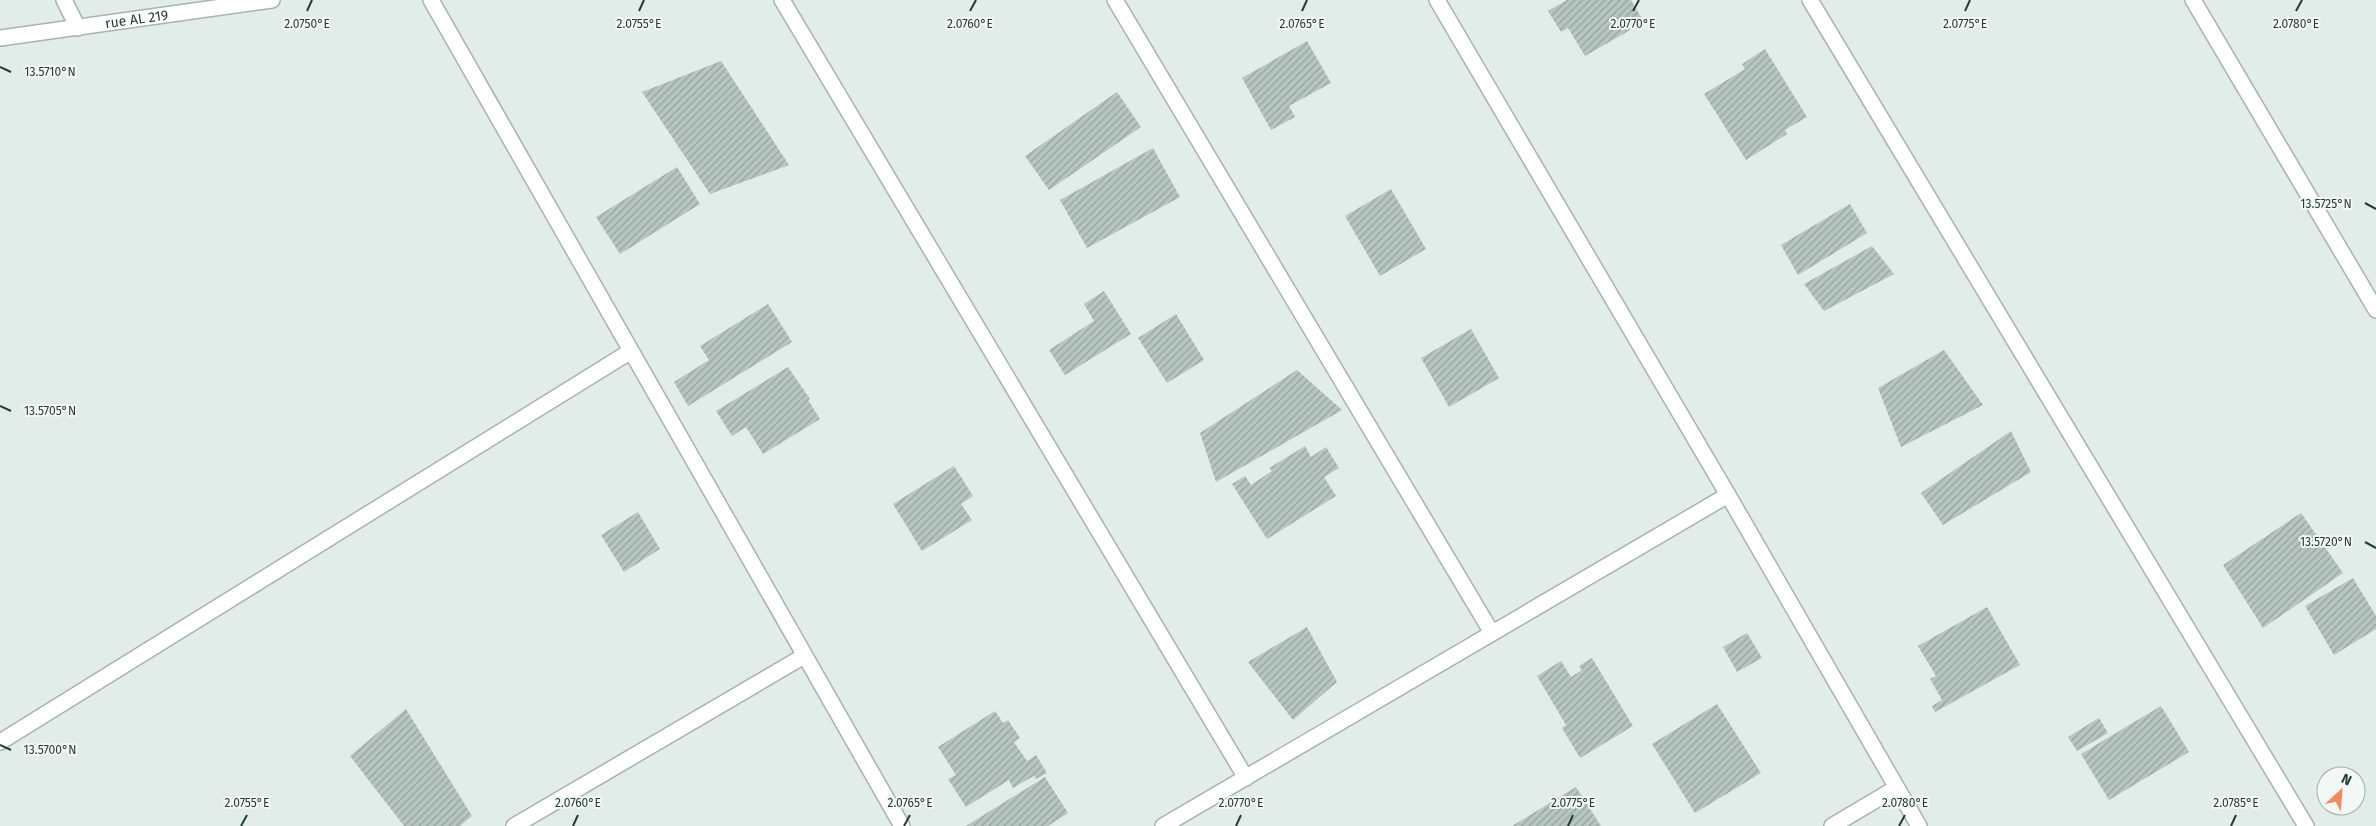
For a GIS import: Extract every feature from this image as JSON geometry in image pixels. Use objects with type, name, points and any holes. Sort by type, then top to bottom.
[{"type":"street","points":[[64,0],[78,28]]},
{"type":"street","name":"rue AL 219","points":[[0,38],[272,0]]},
{"type":"street","points":[[431,0],[902,826]]},
{"type":"street","points":[[782,0],[1246,778]]},
{"type":"street","points":[[1115,0],[1492,633]]},
{"type":"street","points":[[1437,0],[1728,495],[1919,826]]},
{"type":"street","points":[[1810,0],[2306,826]]},
{"type":"street","points":[[2193,0],[2376,310]]},
{"type":"street","points":[[0,742],[631,351]]},
{"type":"street","points":[[1163,826],[1728,495]]},
{"type":"street","points":[[514,826],[804,656]]},
{"type":"street","points":[[1832,826],[1896,788]]},
{"type":"building","points":[[1567,0],[1631,0],[1644,22],[1585,56],[1568,28],[1561,32],[1548,11]]},
{"type":"building","points":[[1307,41],[1331,83],[1289,106],[1295,117],[1271,130],[1242,78]]},
{"type":"building","points":[[1765,49],[1807,117],[1785,130],[1787,134],[1746,160],[1704,94],[1745,69],[1742,64]]},
{"type":"building","points":[[721,61],[789,165],[710,194],[642,92]]},
{"type":"building","points":[[1117,92],[1141,127],[1049,190],[1025,156]]},
{"type":"building","points":[[1153,148],[1180,197],[1087,248],[1060,200]]},
{"type":"building","points":[[677,167],[700,204],[620,254],[596,217]]},
{"type":"building","points":[[1391,189],[1426,249],[1380,276],[1345,216]]},
{"type":"building","points":[[1850,204],[1867,233],[1798,275],[1781,245]]},
{"type":"building","points":[[1872,246],[1894,274],[1824,311],[1804,284]]},
{"type":"building","points":[[1104,291],[1131,334],[1065,375],[1049,350],[1094,321],[1084,304]]},
{"type":"building","points":[[768,304],[792,342],[688,406],[674,382],[709,360],[700,346]]},
{"type":"building","points":[[1176,314],[1204,360],[1167,383],[1138,338]]},
{"type":"building","points":[[1471,329],[1499,378],[1449,407],[1421,358]]},
{"type":"building","points":[[1944,350],[1983,405],[1901,447],[1878,388]]},
{"type":"building","points":[[788,367],[810,399],[808,400],[820,419],[763,454],[746,427],[732,436],[716,411]]},
{"type":"building","points":[[1297,370],[1342,410],[1216,482],[1200,433]]},
{"type":"building","points":[[2011,431],[2031,472],[1943,525],[1921,493]]},
{"type":"building","points":[[1305,446],[1311,457],[1326,447],[1339,468],[1324,477],[1336,496],[1267,539],[1232,484],[1245,476],[1251,485],[1272,471],[1269,468]]},
{"type":"building","points":[[954,466],[973,496],[961,504],[972,520],[922,551],[893,504]]},
{"type":"building","points":[[638,512],[660,549],[624,572],[601,535]]},
{"type":"building","points":[[2301,513],[2343,573],[2263,628],[2223,565]]},
{"type":"building","points":[[2353,578],[2376,616],[2376,629],[2334,655],[2305,606]]},
{"type":"building","points":[[1987,607],[2020,665],[1935,712],[1932,706],[1942,700],[1930,679],[1936,676],[1918,646]]},
{"type":"building","points":[[1307,627],[1337,682],[1293,720],[1248,662]]},
{"type":"building","points":[[1747,633],[1762,658],[1737,672],[1723,647]]},
{"type":"building","points":[[1592,658],[1633,726],[1580,758],[1562,728],[1566,725],[1537,676],[1561,661],[1571,677],[1582,670],[1579,666]]},
{"type":"building","points":[[1717,704],[1761,773],[1695,813],[1652,744]]},
{"type":"building","points":[[2161,706],[2189,752],[2109,800],[2081,754]]},
{"type":"building","points":[[406,709],[472,816],[460,826],[404,826],[350,756]]},
{"type":"building","points":[[995,711],[1003,723],[1008,720],[1020,738],[1014,742],[1027,761],[1036,755],[1047,773],[1036,779],[1034,776],[1013,788],[1009,780],[966,807],[948,779],[956,775],[938,747]]},
{"type":"building","points":[[2099,718],[2108,733],[2077,751],[2068,737]]},
{"type":"building","points":[[1045,777],[1068,813],[1048,826],[966,826]]},
{"type":"building","points":[[1576,787],[1601,826],[1512,826]]}]
